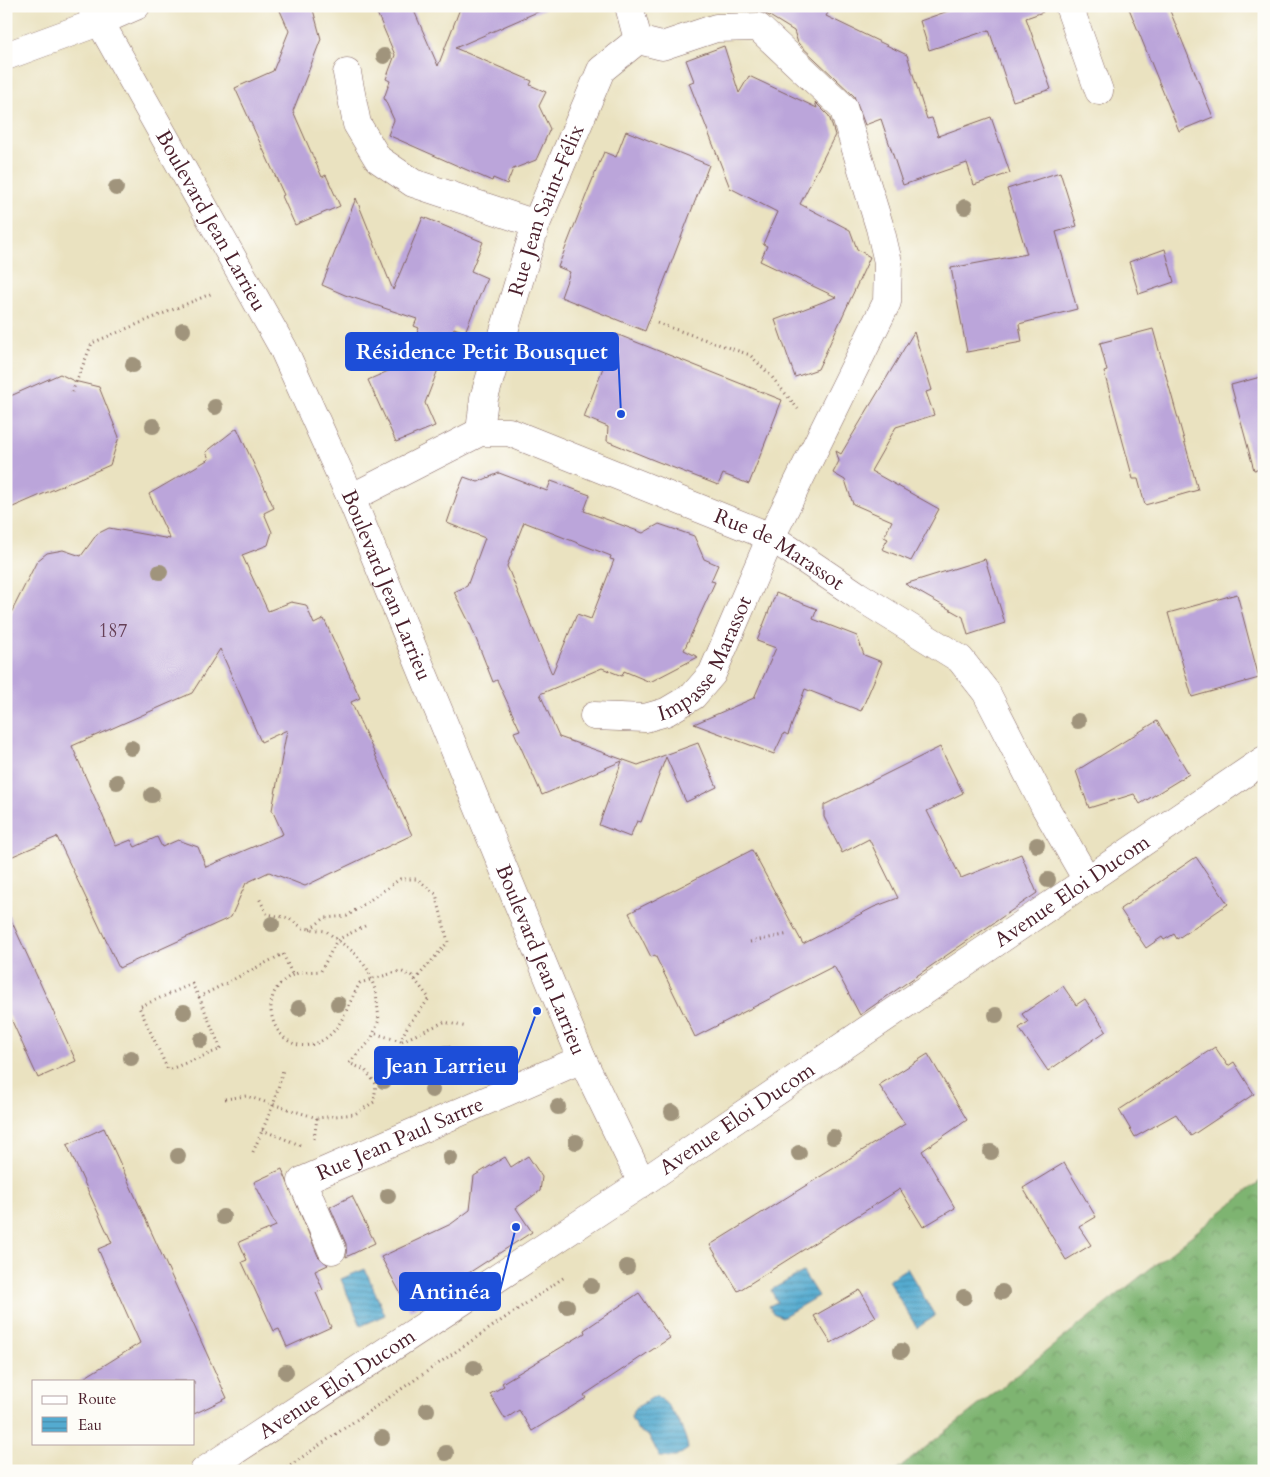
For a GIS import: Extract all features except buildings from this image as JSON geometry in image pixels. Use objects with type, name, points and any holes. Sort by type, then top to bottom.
[{"type":"street","points":[[6,56],[95,14],[136,6]]},
{"type":"street","points":[[629,6],[638,40],[662,46],[716,28],[762,16]]},
{"type":"street","points":[[1069,6],[1099,91]]},
{"type":"street","name":"Boulevard Jean Larrieu","points":[[95,14],[283,348],[351,498],[582,1060],[642,1183]]},
{"type":"street","name":"Impasse Marassot","points":[[594,716],[645,718],[666,712],[693,696],[712,674],[771,537],[887,302],[888,262],[842,107],[762,16]]},
{"type":"street","name":"Rue Jean Saint-Félix","points":[[480,432],[484,398],[536,224],[601,70],[638,40]]},
{"type":"street","points":[[347,73],[357,124],[378,159],[413,183],[536,224]]},
{"type":"street","name":"Rue de Marassot","points":[[351,498],[480,432],[509,432],[771,537],[858,595],[960,659],[986,692],[1049,814],[1083,873],[1091,879]]},
{"type":"street","name":"Avenue Eloi Ducom","points":[[204,1471],[642,1183],[1264,760]]},
{"type":"street","name":"Rue Jean Paul Sartre","points":[[332,1250],[302,1182],[582,1060]]},
{"type":"path","points":[[72,392],[92,343],[219,290]]},
{"type":"path","points":[[657,323],[750,355],[771,376],[820,437]]},
{"type":"path","points":[[310,929],[326,918],[347,916],[400,879],[416,879],[436,894],[448,942],[415,980]]},
{"type":"path","points":[[225,1099],[246,1096],[274,1103],[317,1118],[355,1114],[374,1102],[376,1084],[365,1070],[349,1062],[371,1040],[379,1020],[376,992],[368,970],[356,954],[326,931],[303,928],[288,918],[267,914],[259,898]]},
{"type":"path","points":[[365,926],[337,940],[321,971],[299,972],[274,990],[269,1004],[274,1027],[288,1042],[306,1046],[325,1038],[341,1023],[349,1002],[360,983],[400,971],[412,976],[429,998],[421,1011],[405,1028],[401,1041]]},
{"type":"path","points":[[750,942],[789,934]]},
{"type":"path","points":[[199,997],[283,954],[293,976]]},
{"type":"path","points":[[192,984],[199,997],[221,1049],[168,1070],[139,1007],[192,984]]},
{"type":"path","points":[[373,1033],[401,1041],[444,1022],[467,1027]]},
{"type":"path","points":[[253,1152],[274,1103],[283,1070]]},
{"type":"path","points":[[262,1130],[303,1146],[314,1140],[317,1118]]},
{"type":"path","points":[[282,1471],[570,1274]]},
{"type":"green space","points":[[1264,1178],[1264,1471],[896,1471]]},
{"type":"water","points":[[907,1268],[935,1316],[917,1328],[888,1280]]},
{"type":"water","points":[[365,1269],[385,1315],[361,1326],[341,1279]]},
{"type":"water","points":[[803,1272],[818,1296],[782,1317],[773,1313],[769,1306],[777,1302],[771,1290]]},
{"type":"water","points":[[655,1396],[666,1403],[671,1410],[681,1426],[687,1443],[688,1449],[676,1457],[660,1457],[649,1436],[637,1430],[631,1417],[634,1409]]},
{"type":"place","name":"Résidence Petit Bousquet","points":[[621,414]]},
{"type":"place","name":"Jean Larrieu","points":[[537,1011]]},
{"type":"place","name":"Antinéa","points":[[516,1227]]}]
